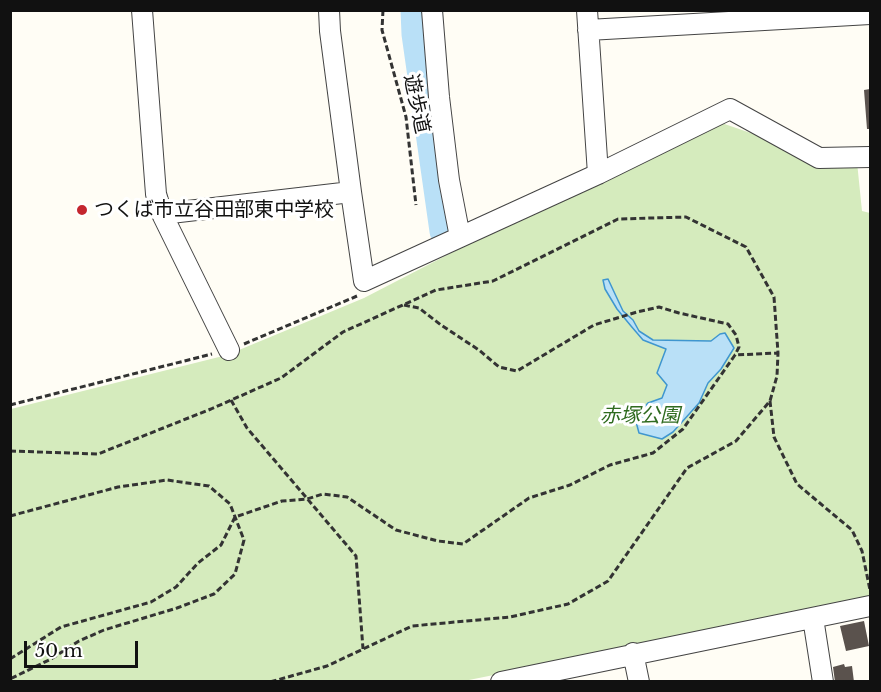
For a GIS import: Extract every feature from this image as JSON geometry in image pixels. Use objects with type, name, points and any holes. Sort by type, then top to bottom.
[{"type":"street","points":[[142,10],[156,194],[162,214],[229,350]]},
{"type":"street","points":[[329,10],[364,281],[598,174],[730,109],[819,158],[870,157]]},
{"type":"street","points":[[432,10],[446,159],[460,237]]},
{"type":"street","points":[[598,174],[588,20],[870,14]]},
{"type":"street","points":[[162,214],[351,192]]},
{"type":"street","points":[[501,681],[870,606]]},
{"type":"street","points":[[813,618],[823,681]]},
{"type":"street","points":[[633,654],[639,681]]},
{"type":"path","name":"遊歩道","points":[[383,10],[382,30],[406,117],[416,205]]},
{"type":"path","points":[[10,451],[98,454],[281,378],[344,332],[436,290],[493,280],[618,219],[687,217],[746,248],[774,297],[778,352],[777,376],[770,401],[774,437],[797,484],[852,530],[862,551],[870,591]]},
{"type":"path","points":[[10,405],[229,350],[358,296]]},
{"type":"path","points":[[10,659],[61,627],[152,602],[176,587],[198,563],[221,545],[235,517],[282,501],[307,499],[323,494],[346,497],[396,530],[438,541],[463,544],[530,498],[570,485],[610,465],[653,453],[683,429],[739,347],[736,335],[728,324],[659,307],[594,325],[517,370],[499,367],[420,308],[403,304]]},
{"type":"path","points":[[735,355],[778,352]]},
{"type":"path","points":[[231,400],[248,428],[356,556],[363,649]]},
{"type":"path","points":[[270,681],[327,666],[412,626],[510,617],[568,604],[608,581],[687,468],[736,441],[770,401]]},
{"type":"path","points":[[10,516],[118,487],[167,480],[209,486],[230,504],[244,540],[235,574],[214,594],[104,630],[79,641],[51,659],[10,679]]},
{"type":"green space","name":"赤塚公園","points":[[710,119],[803,151],[857,162],[862,211],[870,213],[870,599],[464,681],[11,682],[11,409],[227,355],[364,298]]},
{"type":"water","points":[[608,279],[623,311],[633,320],[639,331],[653,340],[711,341],[725,333],[734,348],[721,369],[708,383],[699,403],[673,432],[662,439],[639,433],[635,418],[648,403],[662,398],[667,385],[657,373],[666,349],[643,340],[631,326],[605,289],[603,280]]},
{"type":"building","points":[[870,89],[870,129],[867,129],[864,90]]},
{"type":"building","points":[[864,621],[869,646],[846,651],[840,626]]},
{"type":"building","points":[[844,664],[845,667],[852,666],[854,682],[835,682],[833,667]]},
{"type":"waterway","points":[[414,10],[415,34],[443,231]]},
{"type":"place","name":"つくば市立谷田部東中学校","points":[[82,210]]}]
